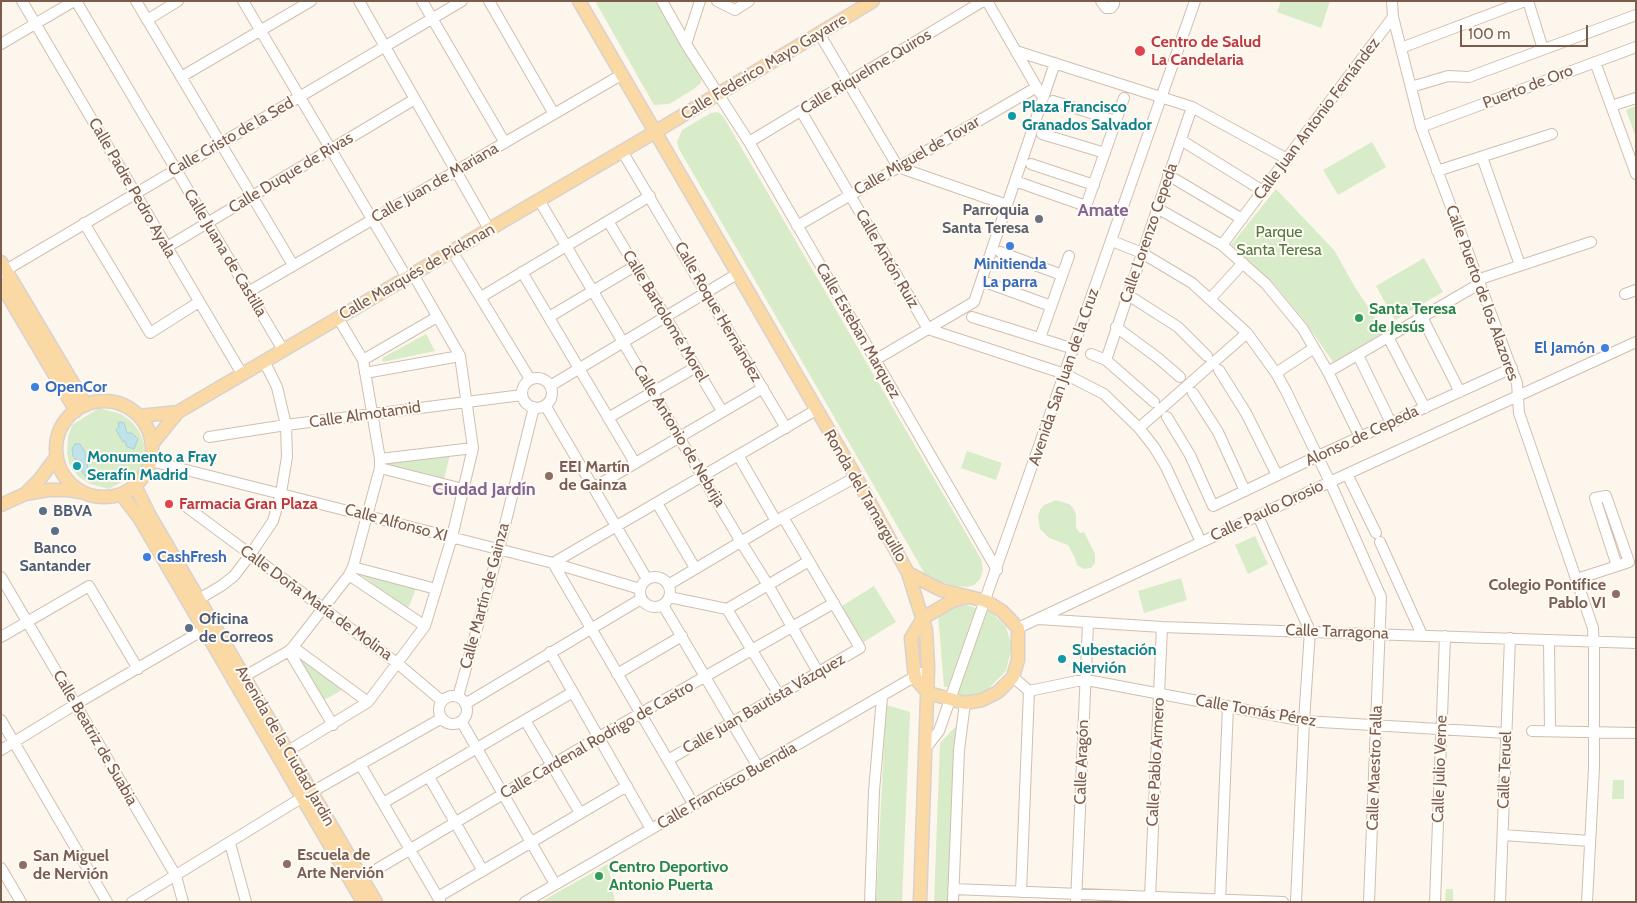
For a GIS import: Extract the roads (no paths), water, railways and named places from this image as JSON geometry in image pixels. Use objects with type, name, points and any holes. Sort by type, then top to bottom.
[{"type":"main road","name":"Ronda del Tamarguillo","points":[[579,1],[856,477],[908,573],[926,630],[928,668],[920,902]]},
{"type":"main road","name":"Calle Federico Mayo Gayarre","points":[[655,132],[873,1]]},
{"type":"main road","name":"Calle Marqués de Pickman","points":[[178,412],[655,132]]},
{"type":"main road","points":[[3,268],[81,408]]},
{"type":"main road","points":[[1,284],[81,408]]},
{"type":"main road","points":[[1,504],[25,494],[48,490],[68,490],[103,497],[121,494],[135,486],[145,475],[151,461],[152,444],[148,429],[140,416],[123,404],[107,401],[81,408],[67,419],[60,430],[57,441],[59,465],[68,481],[83,492]]},
{"type":"main road","points":[[140,416],[178,412]]},
{"type":"main road","points":[[152,444],[178,412]]},
{"type":"main road","points":[[25,494],[40,480],[57,456]]},
{"type":"main road","name":"Avenida de la Ciudad Jardin","points":[[135,486],[150,516],[288,751],[308,795],[363,902]]},
{"type":"main road","name":"Avenida de la Ciudad Jardin","points":[[121,494],[138,515],[205,629],[376,902]]},
{"type":"main road","points":[[908,573],[942,590],[986,601],[1002,611],[1018,628],[1018,660],[1013,677],[998,692],[982,700],[965,704],[928,693],[915,678],[911,638],[922,618],[952,601],[966,597]]},
{"type":"street","name":"Calle Padre Pedro Ayala","points":[[22,1],[242,374]]},
{"type":"street","points":[[1,44],[75,1]]},
{"type":"street","name":"Calle Juana de Castilla","points":[[75,1],[282,350]]},
{"type":"street","points":[[136,1],[293,266]]},
{"type":"street","points":[[147,20],[178,1]]},
{"type":"street","points":[[243,1],[372,220],[437,317],[460,356],[473,448],[452,537],[425,626],[368,702],[288,751]]},
{"type":"street","points":[[181,77],[311,1]]},
{"type":"street","points":[[359,1],[489,229]]},
{"type":"street","points":[[422,1],[505,142]]},
{"type":"street","name":"Calle Cristo de la Sed","points":[[3,268],[176,170],[462,1]]},
{"type":"street","points":[[489,1],[554,114]]},
{"type":"street","name":"Calle Esteban Marquez","points":[[662,1],[686,44],[749,142],[997,570]]},
{"type":"street","points":[[686,44],[700,1]]},
{"type":"street","points":[[717,1],[735,10],[750,1]]},
{"type":"street","name":"Calle Riquelme Quiros","points":[[749,142],[983,1]]},
{"type":"street","points":[[988,1],[1037,87],[1048,100],[1116,121]]},
{"type":"street","points":[[1101,1],[1106,8],[1111,8],[1114,1]]},
{"type":"street","name":"Avenida San Juan de la Cruz","points":[[925,749],[939,731],[1196,1]]},
{"type":"street","name":"Calle Puerto de los Alazores","points":[[1392,1],[1393,17],[1421,127],[1512,368],[1517,383],[1519,413],[1593,628],[1594,768],[1587,902]]},
{"type":"street","points":[[1401,48],[1527,1],[1543,49]]},
{"type":"street","points":[[1411,87],[1448,76],[1469,77],[1636,15]]},
{"type":"street","name":"Calle Juan Antonio Fernández","points":[[1222,245],[1393,17]]},
{"type":"street","points":[[819,33],[898,168],[1007,205]]},
{"type":"street","name":"Puerto de Oro","points":[[1421,127],[1636,47]]},
{"type":"street","points":[[1016,51],[1192,107],[1287,159]]},
{"type":"street","points":[[1595,62],[1636,174]]},
{"type":"street","points":[[875,360],[974,302],[1015,181],[1048,100],[1055,63]]},
{"type":"street","name":"Calle Juan de Mariana","points":[[248,292],[621,75]]},
{"type":"street","name":"Calle Miguel de Tovar","points":[[797,226],[1037,87]]},
{"type":"street","points":[[1015,181],[1086,206],[1124,98]]},
{"type":"street","points":[[1611,106],[1636,98]]},
{"type":"street","name":"Calle Duque de Rivas","points":[[166,247],[415,99]]},
{"type":"street","name":"Calle Lorenzo Cepeda","points":[[1106,360],[1192,107]]},
{"type":"street","name":"Calle Antón Ruiz","points":[[801,111],[928,328]]},
{"type":"street","points":[[1042,134],[1105,153]]},
{"type":"street","points":[[1437,172],[1552,134]]},
{"type":"street","points":[[1181,140],[1263,191]]},
{"type":"street","name":"Calle Roque Hernández","points":[[622,151],[786,428]]},
{"type":"street","points":[[1482,157],[1520,265]]},
{"type":"street","points":[[1031,164],[1094,185]]},
{"type":"street","points":[[1168,175],[1242,219]]},
{"type":"street","points":[[481,297],[650,196]]},
{"type":"street","name":"Calle Antonio de Nebrija","points":[[539,200],[818,672]]},
{"type":"street","points":[[1157,208],[1222,245],[1266,284],[1304,329],[1328,372],[1360,437]]},
{"type":"street","name":"Calle Bartolomé Morel","points":[[608,221],[722,411]]},
{"type":"street","points":[[84,223],[150,333],[199,302]]},
{"type":"street","name":"Calle Maestro Falla","points":[[1112,242],[1142,253],[1192,283],[1247,333],[1276,373],[1318,456],[1381,597],[1369,902]]},
{"type":"street","points":[[1328,372],[1422,318],[1478,282],[1520,265],[1592,242]]},
{"type":"street","points":[[452,251],[530,379]]},
{"type":"street","points":[[1000,252],[1062,275]]},
{"type":"street","points":[[1040,338],[1069,256]]},
{"type":"street","points":[[1210,299],[1243,263]]},
{"type":"street","points":[[549,317],[635,266]]},
{"type":"street","points":[[522,272],[635,463]]},
{"type":"street","points":[[550,386],[737,274]]},
{"type":"street","points":[[988,283],[1051,306]]},
{"type":"street","points":[[1629,296],[1636,290]]},
{"type":"street","points":[[1128,295],[1178,327],[1207,356]]},
{"type":"street","points":[[363,360],[437,317]]},
{"type":"street","points":[[972,317],[1074,349]]},
{"type":"street","points":[[245,676],[291,649],[324,608],[351,571],[367,515],[380,463],[373,414],[363,360],[338,318]]},
{"type":"street","points":[[1422,318],[1460,392]]},
{"type":"street","points":[[1116,327],[1158,358],[1180,378]]},
{"type":"street","points":[[928,328],[1065,374],[1104,394],[1139,428],[1154,447],[1166,467],[1201,542]]},
{"type":"street","points":[[1139,428],[1247,333]]},
{"type":"street","points":[[1388,337],[1425,408]]},
{"type":"street","name":"Calle Paulo Orosio","points":[[1018,628],[1347,474],[1636,342]]},
{"type":"street","points":[[1276,373],[1314,348]]},
{"type":"street","points":[[1092,354],[1106,360],[1154,402]]},
{"type":"street","points":[[1358,355],[1391,423]]},
{"type":"street","points":[[365,372],[460,356]]},
{"type":"street","points":[[199,599],[234,576],[273,521],[281,493],[287,457],[286,425],[277,387],[264,361]]},
{"type":"street","points":[[608,418],[696,367]]},
{"type":"street","name":"Alonso de Cepeda","points":[[1167,417],[1190,455],[1213,506],[1512,368]]},
{"type":"street","points":[[1220,370],[1246,413],[1278,475]]},
{"type":"street","points":[[539,378],[550,386],[550,398],[545,405],[534,407],[526,403],[522,395],[524,386],[530,379],[539,378]]},
{"type":"street","points":[[593,488],[763,388]]},
{"type":"street","points":[[1193,393],[1218,432],[1245,491]]},
{"type":"street","name":"Calle Almotamid","points":[[209,437],[286,425],[522,395]]},
{"type":"street","points":[[545,405],[647,579]]},
{"type":"street","name":"Calle Martín de Gainza","points":[[462,700],[534,407]]},
{"type":"street","points":[[694,805],[552,563],[816,410]]},
{"type":"street","points":[[380,463],[473,448]]},
{"type":"street","points":[[738,455],[779,519],[809,560],[834,603]]},
{"type":"street","name":"Calle Alfonso XI","points":[[151,461],[552,563],[640,594]]},
{"type":"street","points":[[380,463],[463,489]]},
{"type":"street","points":[[1347,474],[1422,634]]},
{"type":"street","points":[[668,584],[779,519],[856,477]]},
{"type":"street","points":[[1576,579],[1617,566],[1629,562],[1606,496],[1595,498],[1617,566]]},
{"type":"street","points":[[657,503],[695,568]]},
{"type":"street","name":"Calle Doña María de Molina","points":[[188,508],[398,663],[442,701]]},
{"type":"street","points":[[1258,516],[1310,631],[1296,902]]},
{"type":"street","points":[[640,594],[648,606],[658,607],[666,601],[727,609],[809,560]]},
{"type":"street","points":[[351,571],[436,589]]},
{"type":"street","points":[[351,571],[425,626]]},
{"type":"street","name":"Calle Beatriz de Suabia","points":[[1,577],[176,876],[183,902]]},
{"type":"street","points":[[462,700],[466,713],[460,721],[449,723],[442,718],[439,710],[442,701],[449,696],[462,700],[591,629],[640,594],[647,579],[652,577],[661,578],[668,584]]},
{"type":"street","points":[[668,584],[666,601],[682,636],[758,767]]},
{"type":"street","points":[[1,636],[89,586],[138,669]]},
{"type":"street","name":"Calle Cardenal Rodrigo de Castro","points":[[362,878],[599,737],[834,603]]},
{"type":"street","name":"Calle Juan Bautista Vázquez","points":[[668,760],[860,648],[834,603]]},
{"type":"street","points":[[1069,604],[1069,614],[1073,622]]},
{"type":"street","points":[[727,609],[779,695]]},
{"type":"street","name":"Calle Tarragona","points":[[1038,619],[1162,627],[1422,634],[1636,643]]},
{"type":"street","name":"Calle Aragón","points":[[1076,898],[1088,623]]},
{"type":"street","name":"Calle Pablo Armero","points":[[1150,897],[1162,627]]},
{"type":"street","points":[[1,750],[205,629]]},
{"type":"street","points":[[617,674],[682,636]]},
{"type":"street","name":"Calle Julio Verne","points":[[1435,902],[1445,636]]},
{"type":"street","name":"Calle Teruel","points":[[1500,902],[1510,638]]},
{"type":"street","points":[[1549,640],[1550,731]]},
{"type":"street","points":[[291,649],[368,702]]},
{"type":"street","points":[[291,649],[332,725]]},
{"type":"street","points":[[550,652],[651,829]]},
{"type":"street","name":"Calle Francisco Buendia","points":[[524,902],[915,678],[928,668]]},
{"type":"street","points":[[1013,677],[1029,691],[1021,892]]},
{"type":"street","name":"Calle Tomás Pérez","points":[[1029,691],[1085,680],[1304,721],[1506,733]]},
{"type":"street","points":[[383,803],[573,692]]},
{"type":"street","points":[[870,902],[874,791],[882,697]]},
{"type":"street","points":[[953,902],[959,750],[965,704]]},
{"type":"street","points":[[1220,900],[1228,706]]},
{"type":"street","points":[[132,902],[360,764],[442,718]]},
{"type":"street","points":[[1,720],[107,902]]},
{"type":"street","points":[[525,720],[580,813]]},
{"type":"street","points":[[460,721],[555,884]]},
{"type":"street","points":[[1532,731],[1636,733]]},
{"type":"street","points":[[360,764],[439,899],[482,871],[626,786]]},
{"type":"street","points":[[429,777],[482,871]]},
{"type":"street","points":[[1503,835],[1590,840]]},
{"type":"street","points":[[230,843],[246,902]]},
{"type":"street","points":[[1,868],[21,902]]},
{"type":"street","points":[[953,889],[1021,892],[1076,898],[1150,897],[1283,902]]},
{"type":"water","points":[[120,422],[124,423],[127,433],[132,433],[138,439],[134,449],[127,447],[125,441],[123,442],[116,430]]},
{"type":"water","points":[[75,444],[80,444],[86,454],[85,459],[88,468],[93,471],[90,478],[86,477],[82,472],[81,461],[76,460],[73,456],[72,449]]},
{"type":"place","name":"Centro de Salud La Candelaria","points":[[1140,51]]},
{"type":"place","name":"Plaza Francisco Granados Salvador","points":[[1012,116]]},
{"type":"place","name":"Parroquia Santa Teresa","points":[[1039,219]]},
{"type":"place","name":"Minitienda La parra","points":[[1010,246]]},
{"type":"place","name":"Santa Teresa de Jesús","points":[[1359,318]]},
{"type":"place","name":"El Jamón","points":[[1605,348]]},
{"type":"place","name":"OpenCor","points":[[35,387]]},
{"type":"place","name":"Monumento a Fray Serafín Madrid","points":[[77,466]]},
{"type":"place","name":"EEI Martín de Gainza","points":[[549,476]]},
{"type":"place","name":"Farmacia Gran Plaza","points":[[169,504]]},
{"type":"place","name":"BBVA","points":[[43,511]]},
{"type":"place","name":"Banco Santander","points":[[55,531]]},
{"type":"place","name":"CashFresh","points":[[147,557]]},
{"type":"place","name":"Colegio Pontífice Pablo VI","points":[[1616,594]]},
{"type":"place","name":"Oficina de Correos","points":[[189,628]]},
{"type":"place","name":"Subestación Nervión","points":[[1062,659]]},
{"type":"place","name":"Escuela de Arte Nervión","points":[[287,864]]},
{"type":"place","name":"San Miguel de Nervión","points":[[23,865]]},
{"type":"place","name":"Centro Deportivo Antonio Puerta","points":[[599,876]]},
{"type":"district","name":"Amate","points":[[1103,211]]},
{"type":"district","name":"Ciudad Jardín","points":[[484,490]]},
{"type":"park label","name":"Parque Santa Teresa","points":[[1279,241]]}]
